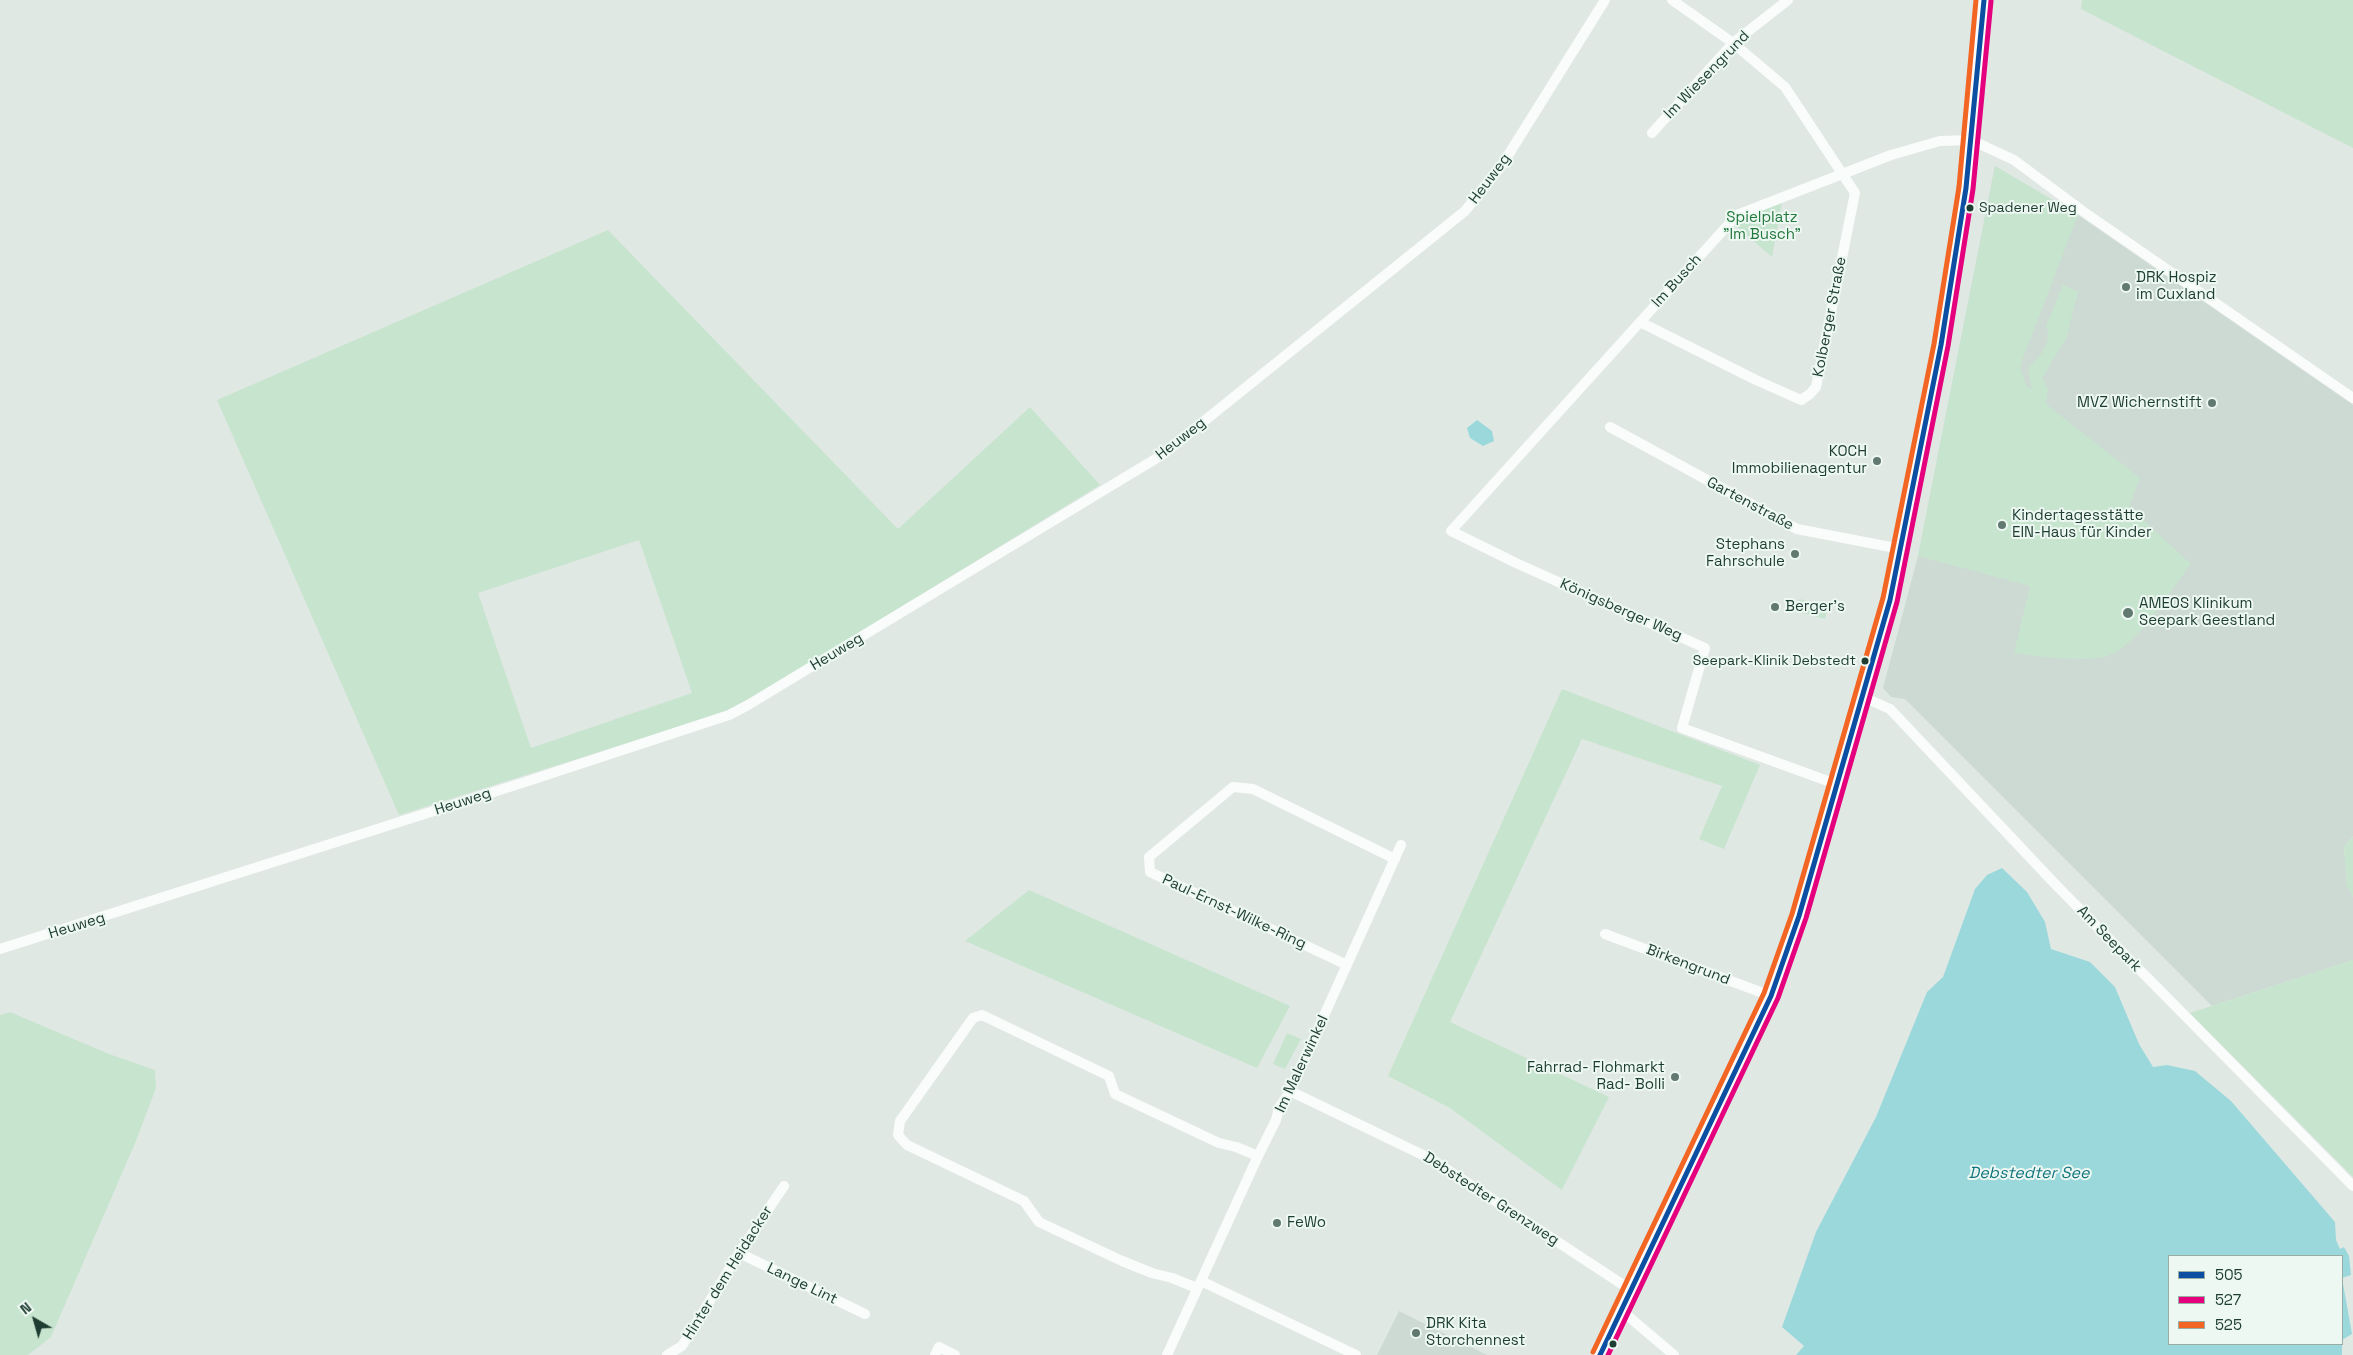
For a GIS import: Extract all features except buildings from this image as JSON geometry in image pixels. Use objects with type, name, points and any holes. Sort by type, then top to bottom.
[{"type":"main road","points":[[1600,1355],[1771,996],[1799,916],[1836,784],[1863,697],[1890,600],[1940,354],[1962,214],[1984,0]]},
{"type":"street","name":"Heuweg","points":[[0,949],[525,782],[729,715],[748,705],[1162,455],[1465,211],[1502,165],[1606,0]]},
{"type":"street","points":[[1672,0],[1733,43],[1785,87],[1842,173]]},
{"type":"street","name":"Im Wiesengrund","points":[[1652,133],[1733,43],[1788,0]]},
{"type":"street","points":[[1971,140],[2014,160],[2092,218],[2353,398]]},
{"type":"street","name":"Im Busch","points":[[1450,531],[1737,215],[1891,155],[1940,141],[1971,140]]},
{"type":"street","name":"Kolberger Straße","points":[[1640,322],[1756,380],[1801,400],[1810,394],[1816,387],[1855,193],[1842,173]]},
{"type":"street","name":"Gartenstraße","points":[[1610,427],[1796,529],[1901,549]]},
{"type":"street","name":"Königsberger Weg","points":[[1450,531],[1516,563],[1705,648],[1682,728],[1836,784]]},
{"type":"street","name":"Am Seepark","points":[[1863,697],[1890,709],[2063,892],[2353,1186]]},
{"type":"street","name":"Paul-Ernst-Wilke-Ring","points":[[1347,965],[1150,872],[1149,857],[1233,787],[1252,789],[1395,859]]},
{"type":"street","name":"Im Malerwinkel","points":[[1166,1355],[1280,1108],[1290,1091],[1401,845]]},
{"type":"street","name":"Birkengrund","points":[[1605,934],[1771,996]]},
{"type":"street","points":[[1258,1156],[1236,1147],[1219,1143],[1115,1094],[1109,1076],[982,1015],[973,1018],[900,1121],[898,1135],[907,1145],[1024,1201],[1039,1222],[1152,1273],[1199,1284],[1356,1355]]},
{"type":"street","name":"Debstedter Grenzweg","points":[[1290,1091],[1430,1158],[1631,1290]]},
{"type":"street","name":"Hinter dem Heidacker","points":[[667,1355],[682,1346],[739,1253],[784,1186]]},
{"type":"street","name":"Lange Lint","points":[[739,1253],[865,1314]]},
{"type":"street","points":[[1622,1311],[1674,1355]]},
{"type":"street","points":[[935,1355],[939,1347],[955,1355]]},
{"type":"shaded area","name":"AMEOS Klinikum Seepark Geestland","points":[[1995,166],[2078,215],[2353,405],[2353,836],[2344,847],[2347,884],[2353,897],[2353,960],[2212,1006],[1905,699],[1891,697],[1883,688],[1918,556]]},
{"type":"shaded area","name":"DRK Kita Storchennest","points":[[1399,1311],[1487,1355],[1377,1355]]},
{"type":"green space","points":[[2082,0],[2353,0],[2353,148],[2081,9]]},
{"type":"green space","points":[[1995,166],[2078,215],[2020,366],[2026,385],[2032,390],[2028,368],[2041,354],[2047,344],[2048,332],[2046,326],[2063,285],[2078,292],[2066,339],[2042,378],[2048,389],[2046,404],[2140,478],[2129,507],[2191,564],[2153,615],[2131,640],[2110,655],[2100,658],[2076,659],[2014,653],[2030,586],[1918,556]]},
{"type":"green space","name":"Spielplatz \"Im Busch\"","points":[[1782,202],[1772,257],[1735,225],[1744,216]]},
{"type":"green space","points":[[608,230],[898,529],[1030,407],[1100,485],[749,700],[726,712],[399,815],[217,400]],"holes":[[[639,540],[692,693],[531,748],[478,593]]]},
{"type":"green space","points":[[1799,599],[1828,606],[1825,619],[1796,611]]},
{"type":"green space","points":[[1562,689],[1760,765],[1724,849],[1699,839],[1722,786],[1582,739],[1450,1022],[1609,1097],[1562,1190],[1450,1108],[1388,1076]]},
{"type":"green space","points":[[2353,836],[2353,897],[2347,885],[2344,847]]},
{"type":"green space","points":[[1029,890],[1290,1006],[1257,1068],[965,941]]},
{"type":"green space","points":[[2353,960],[2353,1177],[2190,1013]]},
{"type":"green space","points":[[10,1012],[109,1054],[155,1070],[156,1088],[136,1141],[51,1337],[28,1355],[0,1355],[0,1015]]},
{"type":"green space","points":[[1287,1033],[1301,1039],[1285,1069],[1273,1064]]},
{"type":"water","points":[[1477,420],[1492,431],[1494,441],[1483,446],[1470,438],[1467,428]]},
{"type":"water","name":"Debstedter See","points":[[2002,868],[2027,892],[2045,922],[2051,949],[2090,962],[2115,987],[2139,1044],[2153,1067],[2167,1065],[2195,1071],[2231,1101],[2335,1222],[2336,1240],[2340,1249],[2344,1247],[2349,1256],[2351,1275],[2343,1278],[2343,1255],[2168,1255],[2168,1345],[2342,1345],[2342,1355],[1796,1355],[1804,1346],[1782,1327],[1816,1232],[1876,1117],[1927,992],[1943,977],[1975,889],[1987,875]]},
{"type":"water","points":[[2343,1284],[2352,1334],[2343,1339]]},
{"type":"transit line","name":"525","points":[[1593,1352],[1764,993],[1792,914],[1883,598],[1934,344],[1959,187],[1976,0]]},
{"type":"transit line","name":"505","points":[[1600,1355],[1771,996],[1799,916],[1890,600],[1941,345],[1966,188],[1984,0]]},
{"type":"transit line","name":"527","points":[[1608,1355],[1778,998],[1806,918],[1897,602],[1948,346],[1973,189],[1991,1]]},
{"type":"place","name":"Spadener Weg","points":[[1970,208]]},
{"type":"place","name":"DRK Hospiz im Cuxland","points":[[2126,287]]},
{"type":"place","name":"MVZ Wichernstift","points":[[2212,403]]},
{"type":"place","name":"KOCH Immobilienagentur","points":[[1877,461]]},
{"type":"place","name":"Kindertagesstätte EIN-Haus für Kinder","points":[[2002,525]]},
{"type":"place","name":"Stephans Fahrschule","points":[[1795,554]]},
{"type":"place","name":"Berger's","points":[[1775,607]]},
{"type":"place","name":"AMEOS Klinikum Seepark Geestland","points":[[2128,613]]},
{"type":"place","name":"Seepark-Klinik Debstedt","points":[[1865,661]]},
{"type":"place","name":"Fahrrad- Flohmarkt Rad- Bolli","points":[[1675,1077]]},
{"type":"place","name":"FeWo","points":[[1277,1223]]},
{"type":"place","name":"DRK Kita Storchennest","points":[[1416,1333]]}]
